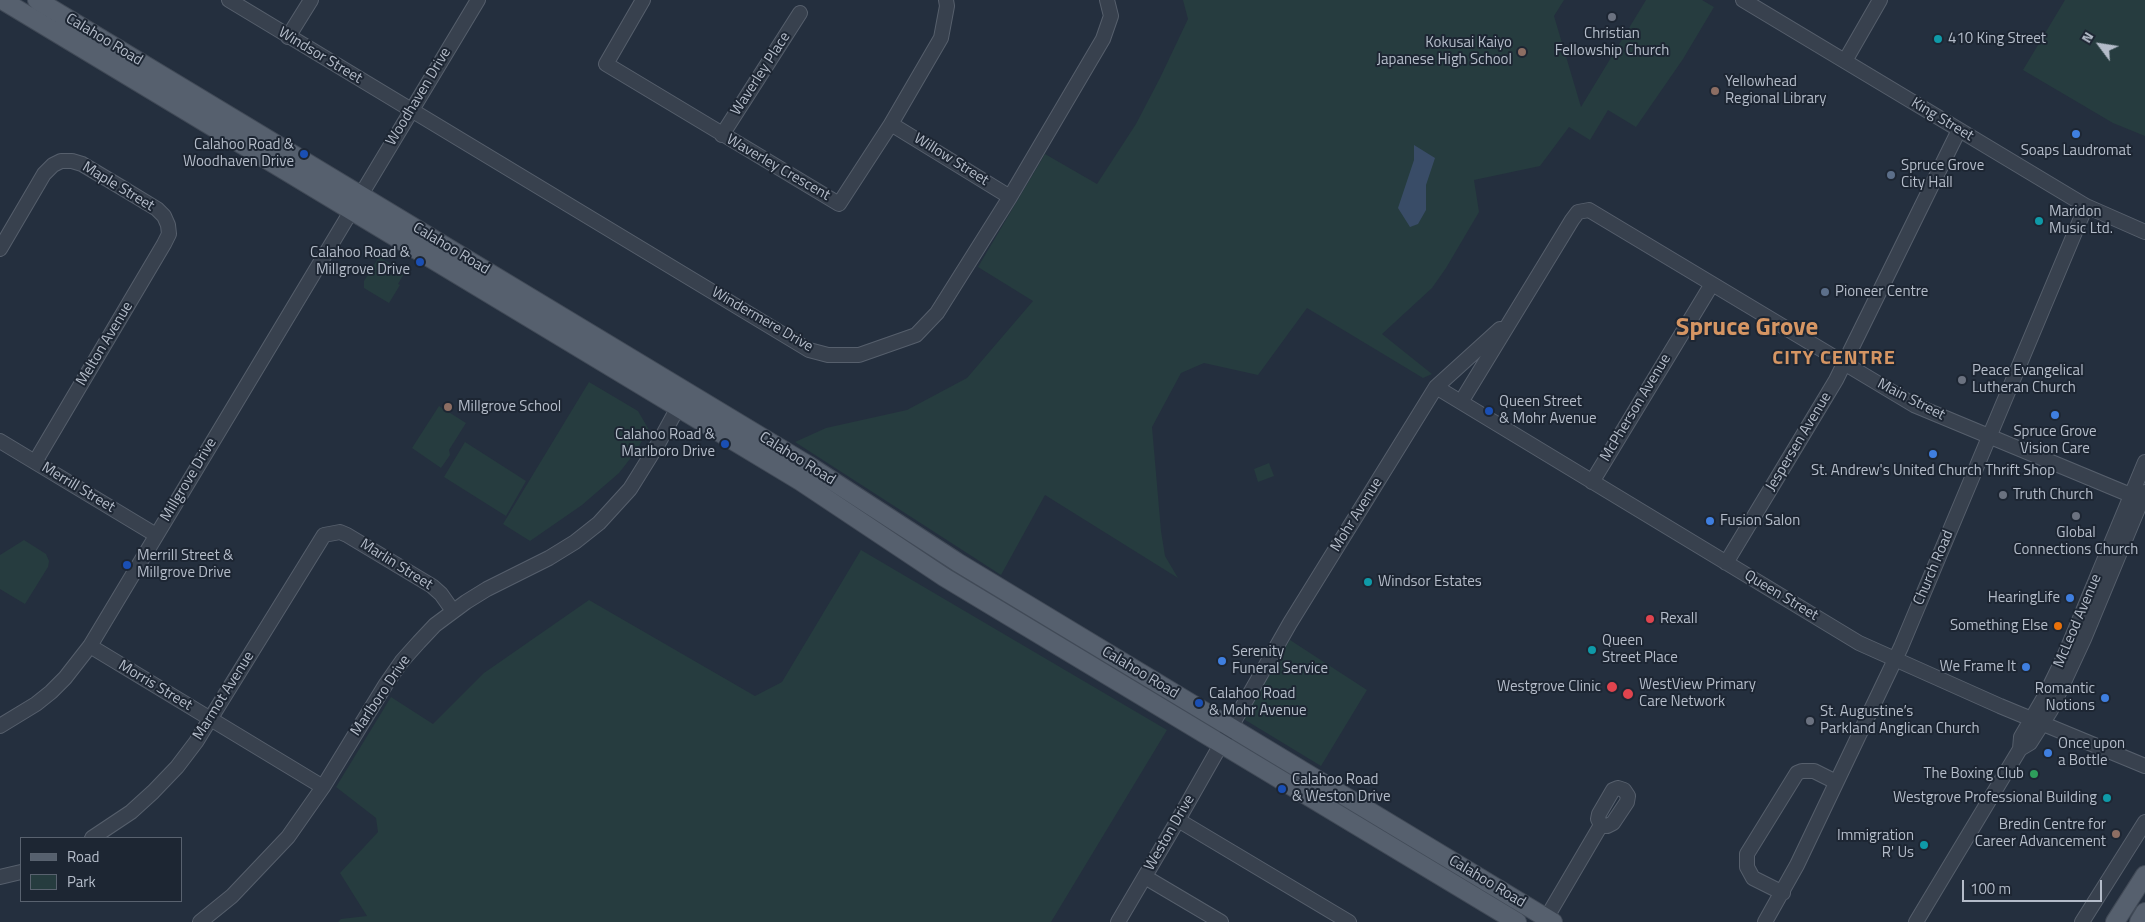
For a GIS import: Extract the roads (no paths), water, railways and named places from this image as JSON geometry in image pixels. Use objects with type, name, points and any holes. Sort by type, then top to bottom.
[{"type":"main road","name":"Calahoo Road","points":[[2,0],[800,481],[944,577],[1518,922]]},
{"type":"main road","name":"Calahoo Road","points":[[38,0],[808,465],[964,567],[1548,921]]},
{"type":"main road","points":[[2116,922],[2145,875]]},
{"type":"main road","points":[[2139,922],[2145,912]]},
{"type":"street","name":"Windsor Street","points":[[229,0],[412,111]]},
{"type":"street","points":[[288,37],[311,0]]},
{"type":"street","name":"Woodhaven Drive","points":[[352,210],[478,0]]},
{"type":"street","name":"Waverley Crescent","points":[[643,0],[606,64],[839,204],[891,124],[941,38],[947,6],[946,0]]},
{"type":"street","name":"Windermere Drive","points":[[412,111],[809,350],[828,356],[859,355],[916,335],[937,313],[1010,197],[1103,39],[1111,16],[1107,0]]},
{"type":"street","name":"King Street","points":[[1743,0],[2086,206],[2145,232]]},
{"type":"street","points":[[1845,61],[1880,0]]},
{"type":"street","name":"Waverley Place","points":[[722,134],[800,13]]},
{"type":"street","name":"Willow Street","points":[[891,124],[1010,197]]},
{"type":"street","name":"Jespersen Avenue","points":[[1726,563],[1836,380],[1959,130]]},
{"type":"street","name":"Maple Street","points":[[0,248],[44,174],[61,160],[82,164],[157,209],[164,216],[168,225]]},
{"type":"street","name":"Church Road","points":[[1765,922],[1783,893],[1895,661],[2086,206]]},
{"type":"street","name":"Millgrove Drive","points":[[0,726],[36,704],[51,692],[90,646],[352,210]]},
{"type":"street","name":"Main Street","points":[[1589,210],[1914,405],[2141,497]]},
{"type":"street","name":"Mohr Avenue","points":[[1461,402],[1508,322],[1572,220],[1578,212],[1589,210]]},
{"type":"street","name":"Melton Avenue","points":[[35,462],[164,244],[169,234],[168,225]]},
{"type":"street","name":"McPherson Avenue","points":[[1592,482],[1712,284]]},
{"type":"street","name":"Mohr Avenue","points":[[1229,727],[1286,630],[1436,386],[1508,322]]},
{"type":"street","name":"Queen Street","points":[[1436,386],[1859,643],[1895,661],[2145,766]]},
{"type":"street","name":"Marlboro Drive","points":[[200,922],[232,896],[288,837],[323,787],[402,661],[436,625],[453,611],[487,589],[549,558],[575,542],[599,523],[630,489],[686,391]]},
{"type":"street","name":"Merrill Street","points":[[0,441],[156,535]]},
{"type":"street","name":"McLeod Avenue","points":[[1916,922],[2020,750],[2030,743],[2037,722],[2070,671],[2141,497],[2145,462]]},
{"type":"street","name":"Marlin Street","points":[[331,533],[340,532],[347,535],[432,586],[441,594],[453,611]]},
{"type":"street","name":"Marmot Avenue","points":[[94,837],[131,812],[182,761],[211,719],[318,541],[331,533]]},
{"type":"street","name":"Morris Street","points":[[90,646],[323,787]]},
{"type":"street","name":"Weston Drive","points":[[1118,922],[1178,820],[1229,727]]},
{"type":"street","points":[[1783,893],[1753,878],[1747,867],[1747,854],[1797,773],[1802,770],[1814,771],[1836,782]]},
{"type":"street","points":[[1178,820],[1349,922]]},
{"type":"street","points":[[2082,922],[2145,822]]},
{"type":"street","points":[[1548,921],[1601,825]]},
{"type":"street","points":[[0,878],[20,872]]},
{"type":"street","points":[[1145,877],[1200,917],[1221,922]]},
{"type":"water","points":[[1414,145],[1435,158],[1426,185],[1426,210],[1418,224],[1410,227],[1398,208],[1414,160]]},
{"type":"place","name":"Christian Fellowship Church","points":[[1612,17]]},
{"type":"place","name":"410 King Street","points":[[1938,39]]},
{"type":"place","name":"Kokusai Kaiyo Japanese High School","points":[[1522,52]]},
{"type":"place","name":"Yellowhead Regional Library","points":[[1715,91]]},
{"type":"place","name":"Soaps Laudromat","points":[[2076,134]]},
{"type":"place","name":"Calahoo Road & Woodhaven Drive","points":[[304,154]]},
{"type":"place","name":"Spruce Grove City Hall","points":[[1891,175]]},
{"type":"place","name":"Maridon Music Ltd.","points":[[2039,221]]},
{"type":"place","name":"Calahoo Road & Millgrove Drive","points":[[420,262]]},
{"type":"place","name":"Pioneer Centre","points":[[1825,292]]},
{"type":"place","name":"Peace Evangelical Lutheran Church","points":[[1962,380]]},
{"type":"place","name":"Millgrove School","points":[[448,407]]},
{"type":"place","name":"Queen Street & Mohr Avenue","points":[[1489,411]]},
{"type":"place","name":"Spruce Grove Vision Care","points":[[2055,415]]},
{"type":"place","name":"Calahoo Road & Marlboro Drive","points":[[725,444]]},
{"type":"place","name":"St. Andrew's United Church Thrift Shop","points":[[1933,454]]},
{"type":"place","name":"Truth Church","points":[[2003,495]]},
{"type":"place","name":"Global Connections Church","points":[[2076,516]]},
{"type":"place","name":"Fusion Salon","points":[[1710,521]]},
{"type":"place","name":"Merrill Street & Millgrove Drive","points":[[127,565]]},
{"type":"place","name":"Windsor Estates","points":[[1368,582]]},
{"type":"place","name":"HearingLife","points":[[2070,598]]},
{"type":"place","name":"Rexall","points":[[1650,619]]},
{"type":"place","name":"Something Else","points":[[2058,626]]},
{"type":"place","name":"Queen Street Place","points":[[1592,650]]},
{"type":"place","name":"Serenity Funeral Service","points":[[1222,661]]},
{"type":"place","name":"We Frame It","points":[[2026,667]]},
{"type":"place","name":"Westgrove Clinic","points":[[1612,687]]},
{"type":"place","name":"WestView Primary Care Network","points":[[1628,694]]},
{"type":"place","name":"Romantic Notions","points":[[2105,698]]},
{"type":"place","name":"Calahoo Road & Mohr Avenue","points":[[1199,703]]},
{"type":"place","name":"St. Augustine’s Parkland Anglican Church","points":[[1810,721]]},
{"type":"place","name":"Once upon a Bottle","points":[[2048,753]]},
{"type":"place","name":"The Boxing Club","points":[[2034,774]]},
{"type":"place","name":"Calahoo Road & Weston Drive","points":[[1282,789]]},
{"type":"place","name":"Westgrove Professional Building","points":[[2107,798]]},
{"type":"place","name":"Bredin Centre for Career Advancement","points":[[2116,834]]},
{"type":"place","name":"Immigration R' Us","points":[[1924,845]]},
{"type":"district","name":"Spruce Grove","points":[[1747,329]]},
{"type":"district","name":"CITY CENTRE","points":[[1834,359]]}]
